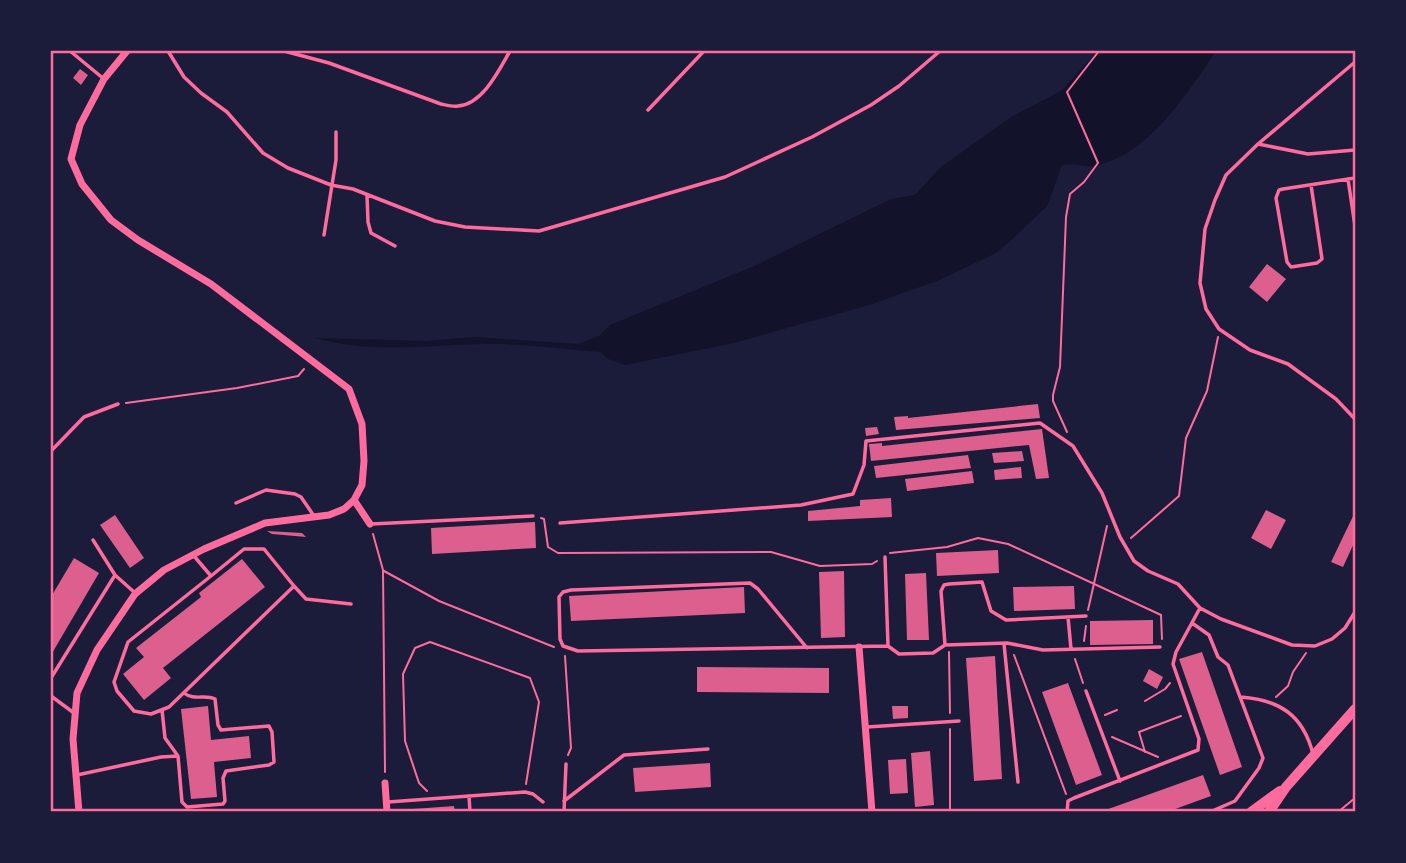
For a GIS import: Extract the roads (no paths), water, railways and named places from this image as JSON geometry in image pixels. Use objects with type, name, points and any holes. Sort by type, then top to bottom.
[{"type":"main road","points":[[1269,812],[1286,787],[1355,709]]},
{"type":"main road","points":[[1251,812],[1286,787]]},
{"type":"street","points":[[79,812],[74,713],[77,693],[97,650],[135,594],[164,570],[265,523],[328,515],[344,509],[354,500],[362,485],[364,461],[362,424],[349,388],[211,284],[120,227],[111,220],[82,184],[71,159],[80,125],[104,79],[127,51]]},
{"type":"street","points":[[354,500],[370,524]]},
{"type":"street","points":[[859,647],[872,812]]},
{"type":"street","points":[[385,783],[387,812]]},
{"type":"lane","points":[[70,51],[104,79]]},
{"type":"lane","points":[[168,51],[184,77],[227,111],[263,153],[288,168],[435,222],[465,227],[539,231],[620,205],[725,177],[812,137],[871,105],[900,86],[940,51]]},
{"type":"lane","points":[[284,51],[329,63],[441,104],[457,106],[468,104],[480,96],[510,51]]},
{"type":"lane","points":[[648,110],[704,51]]},
{"type":"lane","points":[[1355,62],[1258,144],[1226,175],[1205,229],[1200,283],[1206,309],[1219,329],[1250,350],[1288,363],[1336,399],[1355,419]]},
{"type":"lane","points":[[324,235],[336,160],[336,132]]},
{"type":"lane","points":[[1258,144],[1308,154],[1355,150]]},
{"type":"lane","points":[[1311,185],[1322,260],[1317,264],[1291,267],[1286,262],[1276,193],[1283,189],[1355,178]]},
{"type":"lane","points":[[1348,179],[1355,226]]},
{"type":"lane","points":[[367,195],[371,233],[395,246]]},
{"type":"lane","points":[[51,451],[84,417],[118,404]]},
{"type":"lane","points":[[560,523],[801,505],[853,494],[864,465],[866,441],[1040,423],[1073,446],[1102,493],[1134,561],[1148,572],[1178,584],[1200,608],[1292,645],[1315,646],[1332,639],[1345,628],[1355,612]]},
{"type":"lane","points":[[236,503],[267,490],[295,494],[302,497],[314,516]]},
{"type":"lane","points":[[370,524],[533,516]]},
{"type":"lane","points":[[93,540],[115,575],[135,594]]},
{"type":"lane","points":[[294,586],[169,707],[151,714],[134,711],[117,691],[114,678],[128,642],[244,549],[264,549],[306,599],[351,604]]},
{"type":"lane","points":[[193,555],[211,576]]},
{"type":"lane","points":[[884,556],[888,646]]},
{"type":"lane","points":[[51,678],[115,575]]},
{"type":"lane","points":[[945,645],[941,591],[944,585],[982,582],[991,611],[1006,620],[1086,616]]},
{"type":"lane","points":[[807,648],[750,583],[572,590],[563,593],[558,604],[560,639],[566,650],[578,651],[807,648],[888,646],[899,654],[933,653],[945,645],[1011,644],[1043,650],[1160,647]]},
{"type":"lane","points":[[1067,812],[1068,801],[1193,753],[1200,745],[1176,675],[1173,658],[1200,608]]},
{"type":"lane","points":[[1068,617],[1071,649]]},
{"type":"lane","points":[[1192,623],[1209,635],[1218,657],[1228,665],[1261,752],[1262,763],[1235,801],[1210,812]]},
{"type":"lane","points":[[1004,644],[1018,782]]},
{"type":"lane","points":[[1086,691],[1120,781]]},
{"type":"lane","points":[[162,710],[165,738],[178,756],[182,802],[187,807],[223,804],[223,778],[226,771],[273,764],[275,760],[269,726],[222,730],[218,726],[215,699],[191,697],[184,692]]},
{"type":"lane","points":[[51,696],[74,713]]},
{"type":"lane","points":[[1241,697],[1273,702],[1289,713],[1303,729],[1314,756]]},
{"type":"lane","points":[[865,727],[959,721]]},
{"type":"lane","points":[[564,801],[624,755],[708,749]]},
{"type":"lane","points":[[76,776],[161,757],[178,756]]},
{"type":"lane","points":[[564,812],[565,764]]},
{"type":"lane","points":[[386,802],[525,792],[533,794],[543,802]]},
{"type":"lane","points":[[469,796],[470,812]]}]
